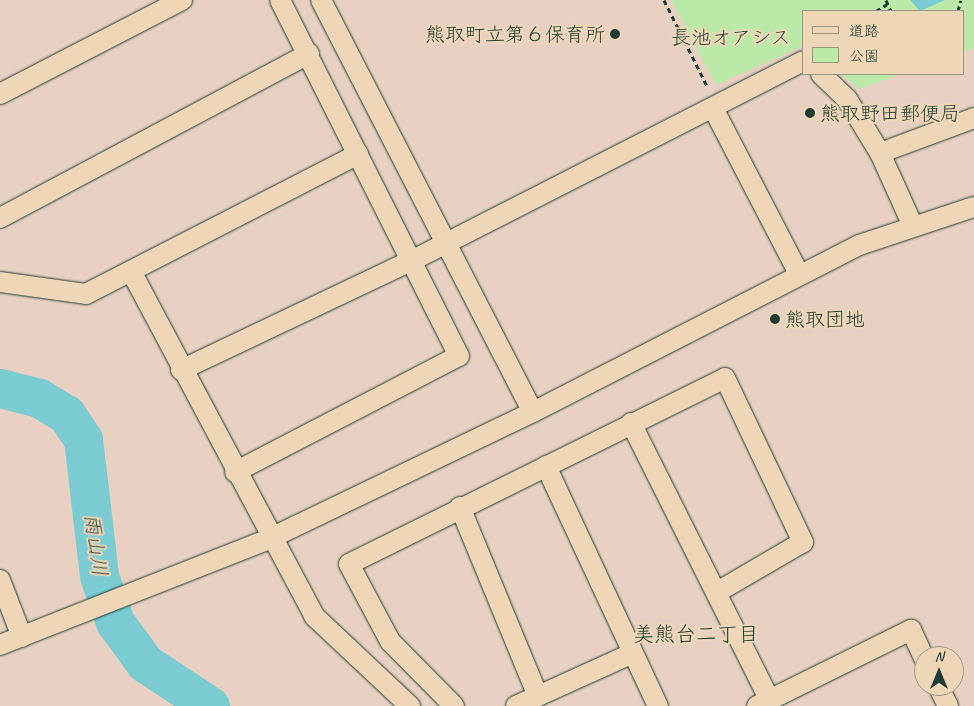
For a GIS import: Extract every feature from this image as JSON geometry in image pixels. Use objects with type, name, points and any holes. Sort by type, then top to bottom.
[{"type":"street","points":[[0,94],[182,0]]},
{"type":"street","points":[[235,472],[459,356],[309,54],[280,0]]},
{"type":"street","points":[[321,0],[533,412]]},
{"type":"street","points":[[0,218],[309,54]]},
{"type":"street","points":[[180,370],[411,261],[802,62]]},
{"type":"street","points":[[822,75],[847,99],[880,153],[912,224]]},
{"type":"street","points":[[713,108],[799,274]]},
{"type":"street","points":[[880,153],[974,118]]},
{"type":"street","points":[[0,282],[86,294],[132,273],[358,154]]},
{"type":"street","points":[[0,645],[271,538],[533,412],[799,274],[912,224],[974,207]]},
{"type":"street","points":[[132,273],[180,370],[314,616],[410,706]]},
{"type":"street","points":[[454,706],[390,641],[349,564],[460,507],[725,378],[803,542],[719,591]]},
{"type":"street","points":[[631,423],[719,591],[763,703],[911,630],[918,646]]},
{"type":"street","points":[[546,466],[658,706]]},
{"type":"street","points":[[460,507],[538,696]]},
{"type":"street","points":[[0,580],[22,636]]},
{"type":"street","points":[[516,706],[632,653]]},
{"type":"path","points":[[664,0],[708,89],[713,108]]},
{"type":"path","points":[[877,10],[887,2]]},
{"type":"green space","name":"長池オアシス","points":[[671,0],[974,0],[974,48],[964,52],[964,10],[802,10],[802,46],[716,85]]},
{"type":"green space","name":"長池オアシス","points":[[842,75],[899,75],[859,89]]},
{"type":"water","points":[[910,0],[945,0],[922,10],[919,10]]},
{"type":"waterway","name":"雨山川","points":[[0,388],[39,398],[66,414],[83,439],[99,576],[115,622],[145,663],[210,706]]},
{"type":"place","name":"熊取町立第６保育所","points":[[615,34]]},
{"type":"place","name":"熊取野田郵便局","points":[[810,113]]},
{"type":"place","name":"熊取団地","points":[[775,319]]},
{"type":"district","name":"美熊台二丁目","points":[[696,634]]}]
